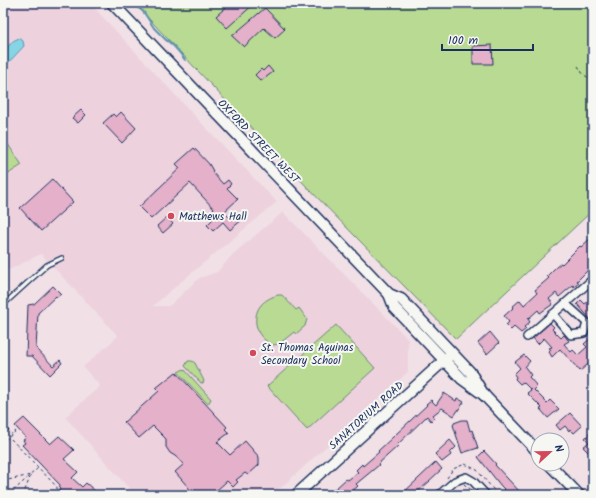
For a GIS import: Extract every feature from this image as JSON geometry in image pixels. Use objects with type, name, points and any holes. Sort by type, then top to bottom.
[{"type":"main road","name":"OXFORD STREET WEST","points":[[112,3],[389,294],[394,307],[448,357],[462,379],[484,396],[530,444]]},
{"type":"main road","name":"SANATORIUM ROAD","points":[[296,495],[448,357]]},
{"type":"main road","points":[[557,472],[579,495]]},
{"type":"street","points":[[527,337],[593,279]]},
{"type":"street","points":[[553,314],[571,335],[584,333],[587,323],[566,304]]},
{"type":"street","points":[[440,495],[455,481],[466,477],[473,481],[486,495]]},
{"type":"lane","points":[[3,305],[47,265],[62,258]]},
{"type":"path","points":[[578,66],[583,74],[593,81]]},
{"type":"path","points":[[7,429],[12,434]]},
{"type":"path","points":[[3,443],[16,431]]},
{"type":"path","points":[[9,437],[57,487],[57,493],[60,495]]},
{"type":"path","points":[[9,495],[39,468]]},
{"type":"path","points":[[3,481],[31,475]]},
{"type":"path","points":[[23,495],[31,475]]},
{"type":"path","points":[[460,481],[477,495]]},
{"type":"shaded area","points":[[3,3],[90,3],[277,202],[153,306],[169,306],[199,278],[217,272],[234,253],[283,212],[408,339],[408,372],[273,495],[135,495],[65,417],[100,386],[83,367],[118,336],[41,254],[9,270],[3,264],[3,180],[11,172],[22,165],[3,137]]},
{"type":"green space","points":[[134,3],[593,3],[593,210],[456,339],[308,188]]},
{"type":"green space","points":[[3,137],[22,165],[11,172],[3,180]]},
{"type":"green space","points":[[282,295],[296,310],[299,308],[307,319],[305,326],[296,334],[294,332],[279,344],[273,345],[265,340],[258,332],[256,318],[258,309],[261,305],[268,299]]},
{"type":"green space","points":[[336,325],[375,368],[307,430],[267,386]]},
{"type":"green space","points":[[188,361],[195,363],[204,381],[203,383],[201,383],[185,366]]},
{"type":"green space","points":[[184,369],[211,399],[208,404],[178,372]]},
{"type":"water","points":[[19,38],[23,41],[24,46],[8,63],[4,64],[3,52],[13,41]]},
{"type":"building","points":[[231,3],[255,3],[227,28],[216,16]]},
{"type":"building","points":[[265,8],[285,29],[275,38],[264,28],[244,47],[232,36]]},
{"type":"building","points":[[492,45],[493,64],[473,64],[473,46]]},
{"type":"building","points":[[268,66],[273,72],[261,81],[255,75],[261,69],[263,71]]},
{"type":"building","points":[[81,110],[86,115],[78,123],[72,118]]},
{"type":"building","points":[[121,112],[136,128],[122,143],[103,123],[113,114],[116,117]]},
{"type":"building","points":[[194,148],[209,164],[213,171],[212,172],[223,184],[228,180],[231,184],[227,188],[238,199],[224,212],[232,220],[239,214],[243,219],[230,230],[223,222],[213,231],[207,225],[213,219],[208,215],[214,209],[190,183],[151,219],[139,207],[180,168],[176,164]]},
{"type":"building","points":[[52,179],[73,202],[41,231],[20,208]]},
{"type":"building","points":[[167,217],[173,224],[163,233],[157,226]]},
{"type":"building","points":[[593,236],[593,265],[577,281],[579,283],[574,287],[573,285],[559,297],[556,293],[549,299],[553,304],[540,313],[538,310],[528,319],[530,322],[524,327],[526,329],[521,333],[514,327],[511,330],[506,325],[509,322],[504,316],[520,300],[524,305],[537,293],[535,290],[549,278],[547,276],[555,268],[561,263],[562,264],[580,246],[581,247]]},
{"type":"building","points":[[53,286],[61,294],[57,297],[56,296],[38,313],[36,348],[53,366],[60,360],[62,363],[50,375],[32,356],[26,356],[28,305],[34,304]]},
{"type":"building","points":[[593,297],[593,322],[577,304],[581,300],[585,304]]},
{"type":"building","points":[[550,323],[554,327],[552,329],[561,338],[564,335],[569,341],[564,344],[571,352],[573,350],[578,355],[587,347],[584,344],[593,336],[593,360],[580,371],[560,349],[552,357],[549,352],[551,350],[549,348],[552,347],[544,338],[538,344],[533,338]]},
{"type":"building","points":[[490,332],[499,343],[487,354],[478,343]]},
{"type":"building","points":[[524,355],[530,361],[525,367],[531,375],[529,377],[537,387],[534,390],[547,403],[550,400],[559,409],[548,418],[540,409],[542,408],[527,393],[531,390],[523,382],[520,384],[515,379],[516,377],[514,374],[520,368],[515,362]]},
{"type":"building","points":[[176,372],[227,427],[225,429],[229,433],[217,442],[230,455],[245,441],[259,457],[259,465],[248,475],[245,473],[236,480],[238,482],[233,487],[227,481],[217,490],[222,495],[195,495],[175,472],[184,464],[170,453],[166,447],[166,439],[153,426],[139,438],[124,422],[159,391],[156,388]]},
{"type":"building","points":[[444,393],[456,401],[457,398],[464,402],[454,416],[442,408],[433,415],[435,417],[431,421],[427,416],[378,464],[379,465],[356,484],[358,486],[348,495],[327,495],[346,479],[348,480],[358,472],[356,470],[379,452],[378,451],[427,405],[426,404],[431,400],[436,405]]},
{"type":"building","points":[[570,413],[582,426],[574,433],[570,429],[569,431],[565,426],[560,430],[556,425]]},
{"type":"building","points":[[24,418],[50,444],[59,436],[74,450],[64,459],[78,472],[72,478],[82,487],[86,483],[95,491],[92,495],[79,495],[75,490],[70,495],[64,495],[59,490],[60,485],[22,445],[25,443],[23,440],[26,438],[15,426]]},
{"type":"building","points":[[467,420],[470,431],[472,430],[478,448],[462,453],[453,425],[454,423]]},
{"type":"building","points":[[593,430],[593,457],[583,447],[589,442],[585,438]]},
{"type":"building","points":[[450,440],[456,447],[450,453],[451,455],[442,462],[435,454]]},
{"type":"building","points":[[484,451],[520,492],[517,495],[510,495],[478,457]]},
{"type":"building","points":[[436,462],[442,469],[430,481],[414,495],[401,495]]},
{"type":"waterway","points":[[130,3],[143,11],[154,28],[174,46],[185,60]]},
{"type":"place","name":"Matthews Hall","points":[[171,216]]},
{"type":"place","name":"St. Thomas Aquinas Secondary School","points":[[253,353]]}]
